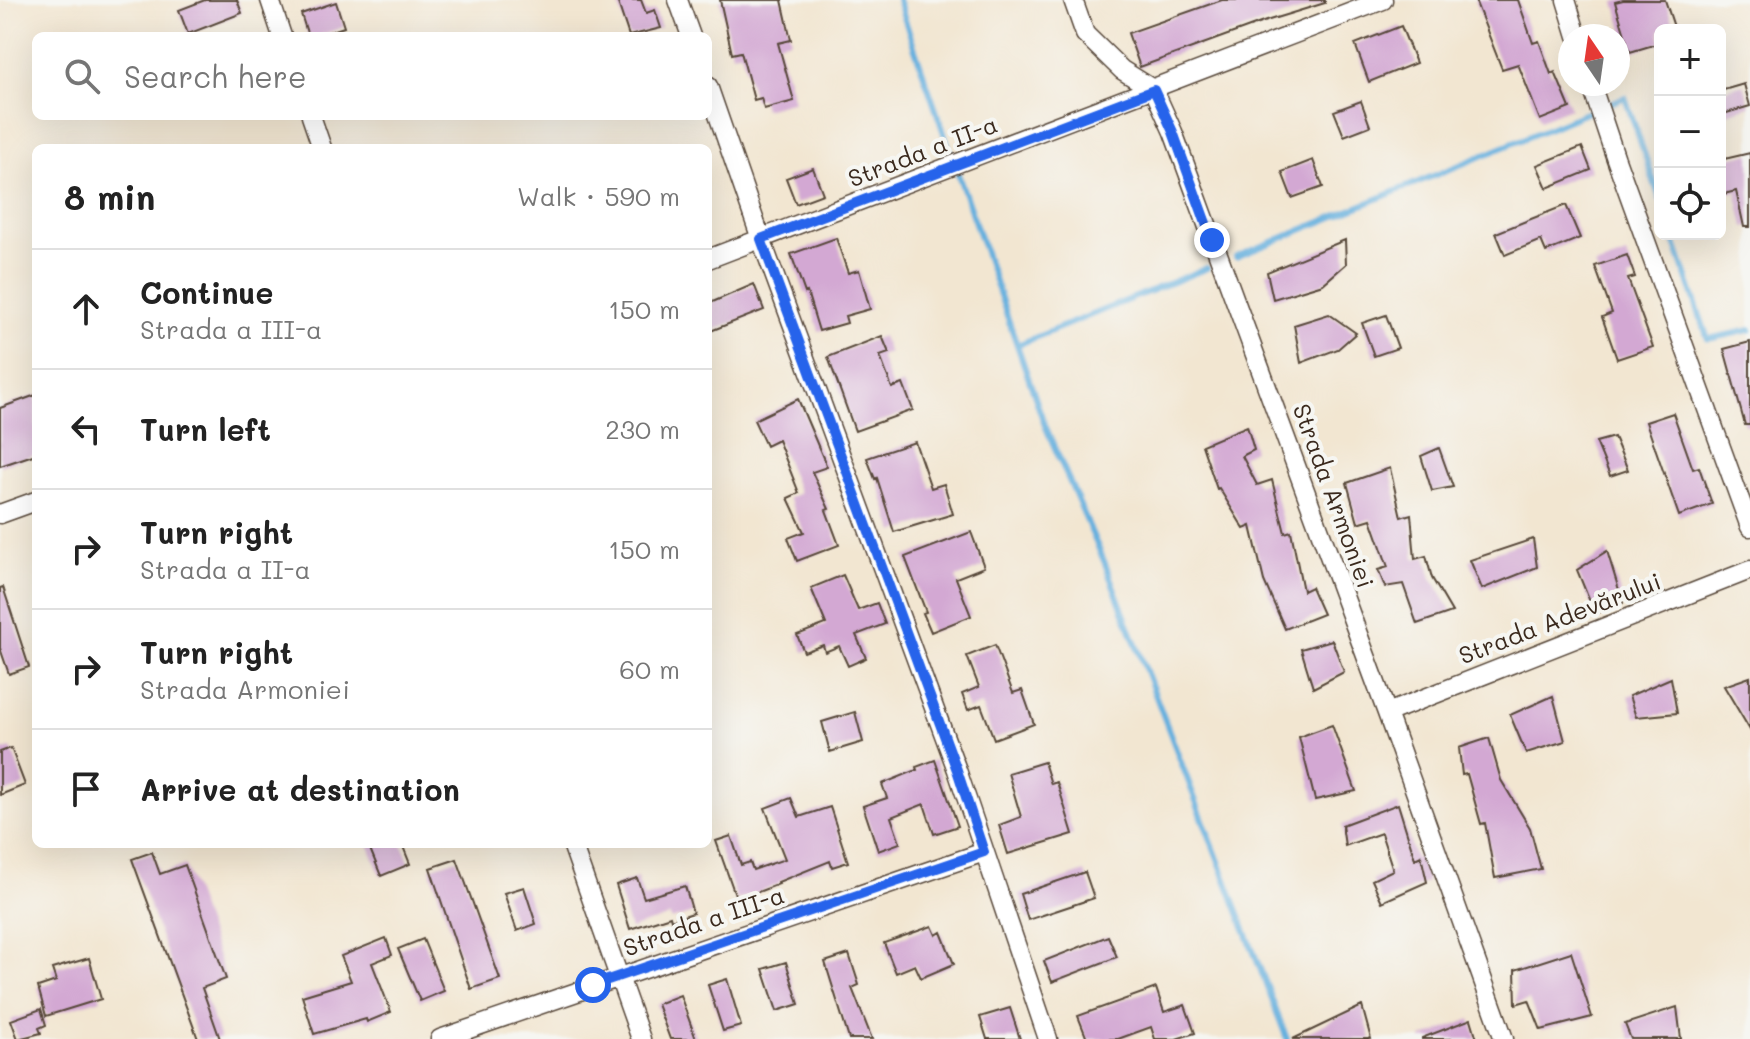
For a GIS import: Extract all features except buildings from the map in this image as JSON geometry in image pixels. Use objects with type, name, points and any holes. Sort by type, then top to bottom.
[{"type":"street","points":[[270,0],[281,32]]},
{"type":"street","points":[[678,0],[690,32]]},
{"type":"street","points":[[1073,0],[1085,34],[1122,70],[1154,90]]},
{"type":"street","name":"Strada a II-a","points":[[712,257],[1383,0]]},
{"type":"street","points":[[1566,0],[1573,24]]},
{"type":"street","name":"Strada Armoniei","points":[[1154,90],[1173,132],[1504,1039]]},
{"type":"street","points":[[712,98],[957,770],[1048,1039]]},
{"type":"street","points":[[1596,100],[1750,527]]},
{"type":"street","points":[[312,120],[321,144]]},
{"type":"street","points":[[0,514],[32,502]]},
{"type":"street","name":"Strada Adevărului","points":[[1387,713],[1750,570]]},
{"type":"street","points":[[573,848],[641,1039]]},
{"type":"street","name":"Strada a III-a","points":[[440,1039],[984,852]]},
{"type":"waterway","points":[[898,0],[1044,423],[1104,561],[1287,1039]]},
{"type":"waterway","points":[[1236,257],[1625,97],[1654,182]]},
{"type":"waterway","points":[[1674,240],[1708,339],[1750,330]]},
{"type":"waterway","points":[[1017,345],[1207,268]]},
{"type":"route","points":[[593,985],[984,852],[957,770],[761,239],[1154,90],[1173,132],[1212,240]]}]
